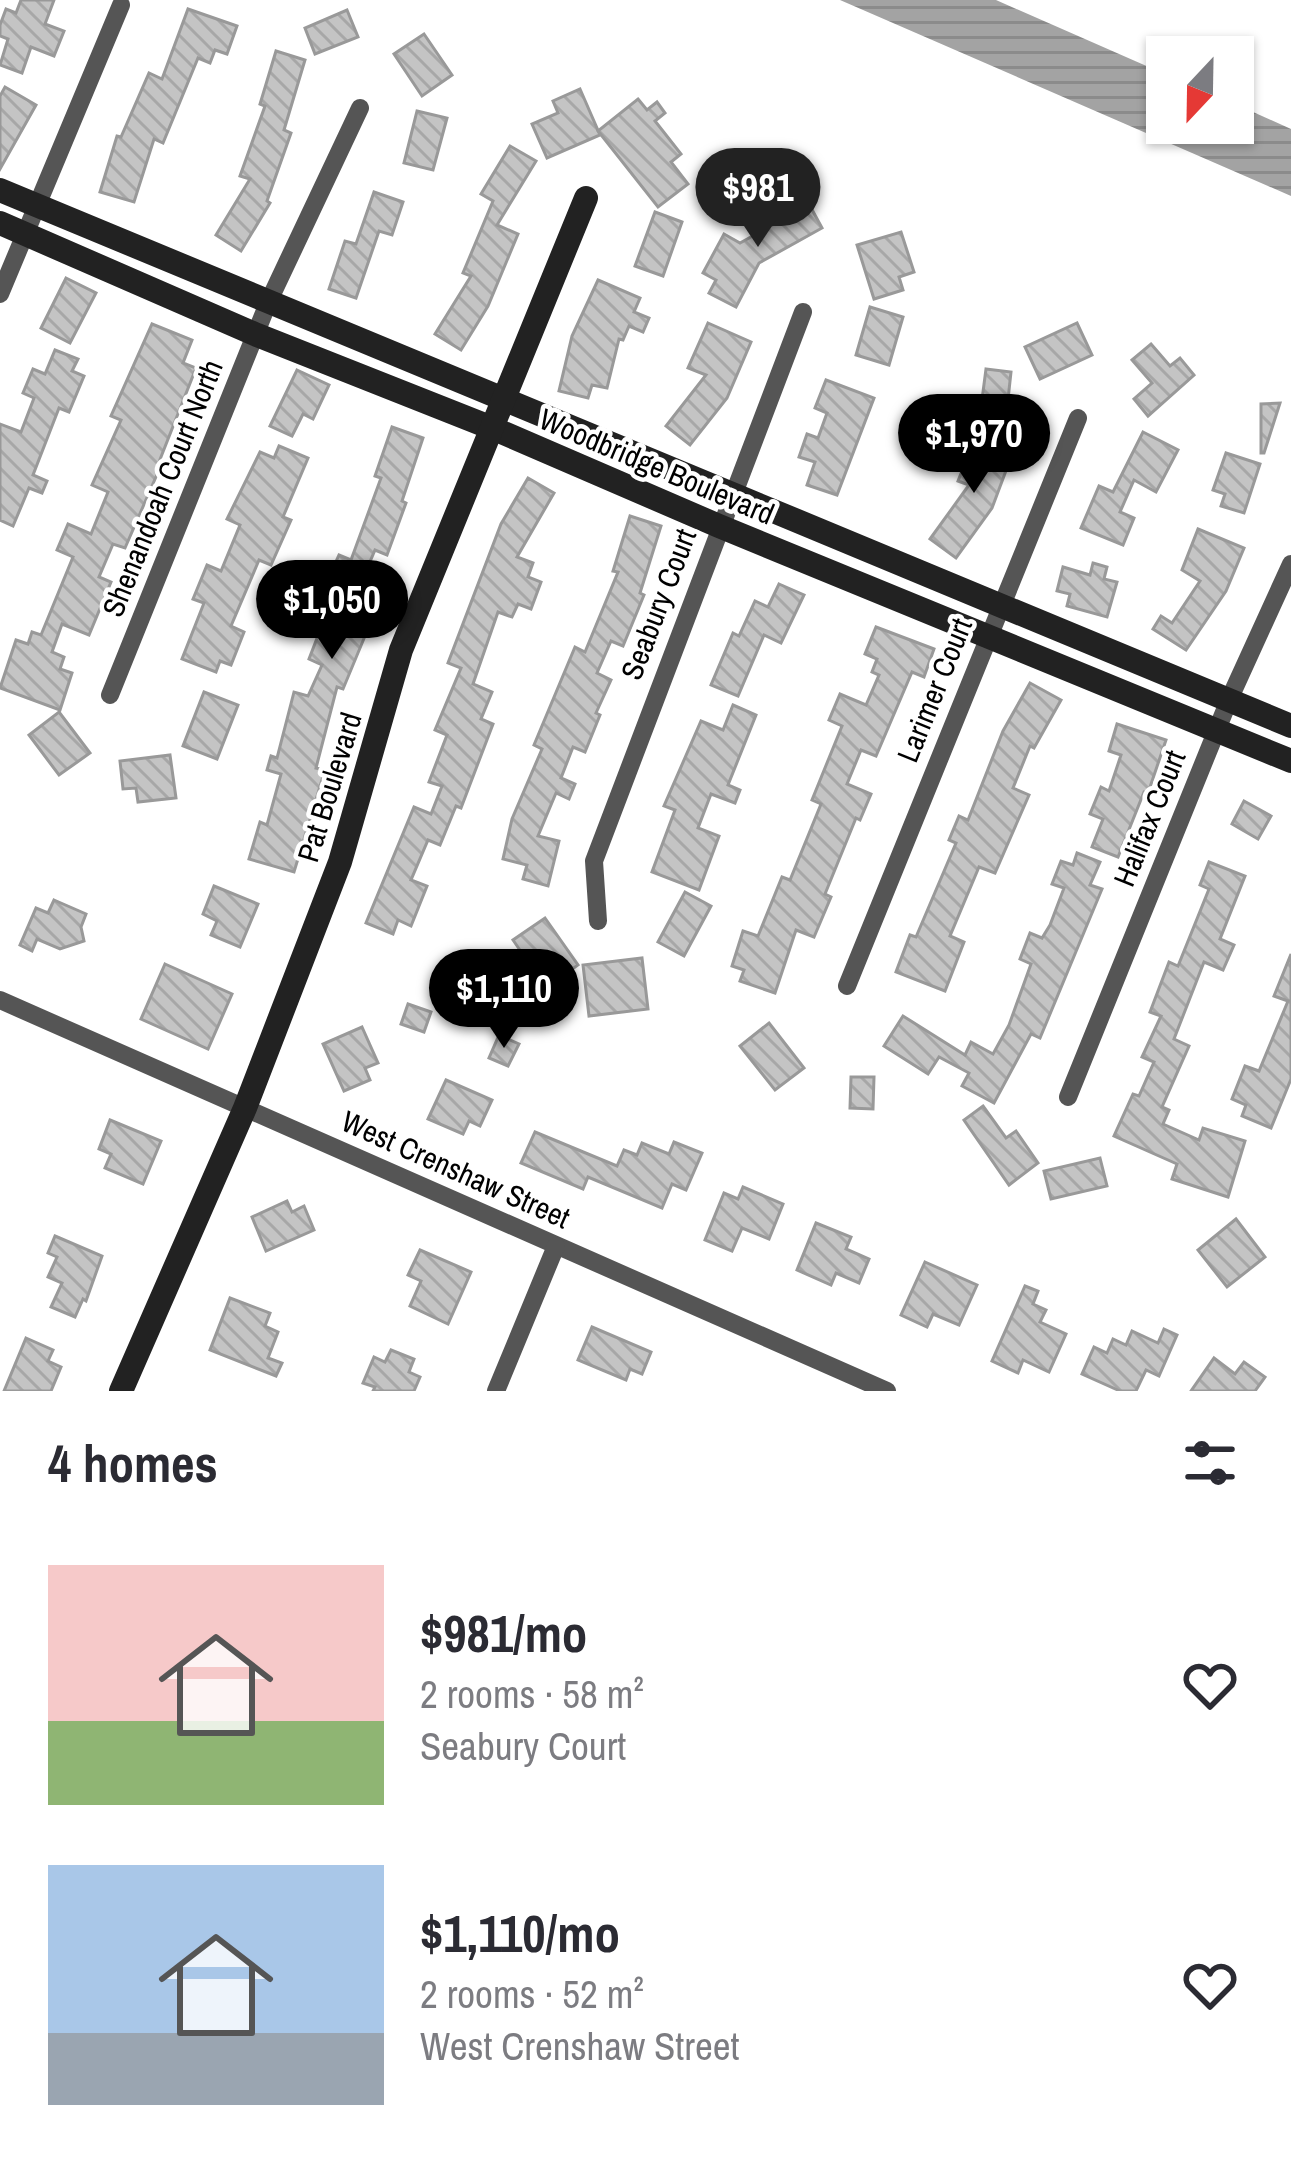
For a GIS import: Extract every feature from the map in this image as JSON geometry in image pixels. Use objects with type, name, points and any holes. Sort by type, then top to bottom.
[{"type":"street","points":[[0,294],[12,228],[35,205],[121,5]]},
{"type":"street","name":"Shenandoah Court North","points":[[110,695],[268,302],[360,108]]},
{"type":"street","name":"Woodbridge Boulevard","points":[[0,190],[1291,726]]},
{"type":"street","name":"Pat Boulevard","points":[[121,1391],[244,1108],[340,862],[401,650],[586,198]]},
{"type":"street","name":"Woodbridge Boulevard","points":[[12,228],[257,335],[1291,761]]},
{"type":"street","name":"Seabury Court","points":[[598,921],[594,861],[802,312]]},
{"type":"street","name":"Larimer Court","points":[[847,986],[1078,418]]},
{"type":"street","name":"Halifax Court","points":[[1068,1097],[1216,730],[1291,564]]},
{"type":"street","name":"West Crenshaw Street","points":[[0,1000],[882,1390]]},
{"type":"street","points":[[496,1391],[556,1246]]},
{"type":"shaded area","points":[[840,0],[996,0],[1146,66],[1146,133]]},
{"type":"shaded area","points":[[1254,112],[1291,129],[1291,196],[1171,144],[1254,144]]},
{"type":"building","points":[[21,0],[54,0],[45,24],[64,31],[54,56],[31,47],[22,73],[0,65],[8,39],[0,36],[0,25],[6,9],[16,13]]},
{"type":"building","points":[[188,9],[237,26],[227,54],[215,50],[210,63],[198,58],[163,143],[154,139],[134,202],[100,192],[117,136],[121,137],[149,73],[162,79]]},
{"type":"building","points":[[347,10],[358,37],[315,54],[305,28]]},
{"type":"building","points":[[424,34],[452,75],[422,96],[394,54]]},
{"type":"building","points":[[276,51],[305,60],[284,130],[291,133],[270,203],[241,251],[216,235],[250,179],[240,176],[265,106],[260,104]]},
{"type":"building","points":[[5,87],[36,105],[0,169],[0,96]]},
{"type":"building","points":[[580,89],[600,135],[547,158],[532,124],[558,113],[553,101]]},
{"type":"building","points":[[638,99],[647,110],[657,102],[665,113],[655,121],[681,154],[671,162],[688,184],[658,207],[598,131]]},
{"type":"building","points":[[417,111],[447,118],[433,170],[404,163]]},
{"type":"building","points":[[510,146],[536,161],[497,225],[518,234],[488,306],[461,350],[435,334],[471,276],[463,273],[493,201],[481,194]]},
{"type":"building","points":[[374,192],[403,202],[392,235],[379,231],[356,298],[329,289],[345,241],[356,244]]},
{"type":"building","points":[[803,193],[822,228],[759,263],[736,307],[709,293],[716,280],[703,273],[724,234],[740,243],[783,219],[776,208]]},
{"type":"building","points":[[655,212],[682,222],[663,276],[635,266]]},
{"type":"building","points":[[901,232],[914,272],[899,277],[903,290],[874,299],[857,245]]},
{"type":"building","points":[[66,278],[96,293],[70,343],[41,328]]},
{"type":"building","points":[[598,280],[640,298],[634,312],[649,318],[643,332],[629,326],[623,340],[619,339],[607,388],[592,385],[588,398],[559,391],[572,336]]},
{"type":"building","points":[[870,307],[903,317],[889,365],[856,355]]},
{"type":"building","points":[[708,323],[751,342],[727,398],[690,445],[666,426],[706,375],[688,368]]},
{"type":"building","points":[[1077,323],[1092,355],[1040,379],[1025,347]]},
{"type":"building","points":[[152,324],[192,340],[183,363],[196,368],[125,548],[113,544],[99,577],[111,582],[89,635],[62,624],[52,652],[64,657],[60,669],[72,673],[60,710],[0,688],[16,640],[28,644],[32,632],[41,635],[73,557],[57,550],[68,524],[91,534],[108,492],[92,485],[121,420],[111,416]]},
{"type":"building","points":[[1151,344],[1170,366],[1180,358],[1194,375],[1148,416],[1134,399],[1152,383],[1132,360]]},
{"type":"building","points":[[55,350],[78,359],[72,371],[84,376],[69,412],[59,408],[33,475],[47,481],[42,493],[29,488],[13,526],[0,520],[0,424],[21,432],[34,398],[23,393],[33,369],[45,374]]},
{"type":"building","points":[[986,369],[1011,372],[1006,418],[980,415]]},
{"type":"building","points":[[297,370],[329,385],[313,419],[303,414],[292,436],[270,426]]},
{"type":"building","points":[[826,380],[874,398],[837,495],[807,485],[815,462],[799,457],[807,434],[818,438],[827,413],[815,408]]},
{"type":"building","points":[[1280,403],[1264,453],[1261,453],[1261,404]]},
{"type":"building","points":[[392,427],[423,438],[387,555],[375,550],[363,578],[378,584],[359,634],[365,636],[343,689],[337,687],[316,768],[325,770],[294,872],[249,859],[260,822],[267,825],[281,774],[267,770],[271,756],[277,758],[294,692],[308,696],[322,665],[309,659],[319,633],[306,628],[339,555],[351,560],[381,478],[375,476]]},
{"type":"building","points":[[1143,432],[1178,450],[1156,492],[1134,480],[1120,512],[1134,518],[1123,545],[1081,528],[1099,486],[1113,492]]},
{"type":"building","points":[[975,438],[1013,452],[992,508],[956,558],[930,539],[969,485],[958,481]]},
{"type":"building","points":[[279,446],[308,458],[283,517],[291,520],[271,565],[259,560],[231,626],[244,632],[231,665],[220,661],[216,672],[182,659],[204,603],[193,599],[207,565],[221,571],[240,525],[227,519],[260,452],[274,458]]},
{"type":"building","points":[[1226,453],[1260,464],[1244,513],[1221,506],[1225,494],[1213,490]]},
{"type":"building","points":[[528,478],[554,493],[517,557],[533,563],[528,577],[541,582],[531,609],[518,604],[512,617],[498,612],[473,684],[492,692],[481,719],[493,724],[461,808],[456,806],[440,845],[428,840],[411,880],[427,886],[411,926],[398,920],[393,934],[366,923],[414,807],[431,814],[442,786],[429,782],[447,735],[435,730],[461,668],[448,663],[501,524]]},
{"type":"building","points":[[630,516],[661,526],[640,593],[644,595],[623,646],[611,641],[597,673],[611,680],[596,713],[600,715],[585,752],[573,747],[561,778],[575,784],[569,799],[556,793],[538,836],[559,841],[548,886],[523,879],[527,865],[503,859],[512,819],[542,749],[534,745],[575,647],[585,652],[618,572],[613,571]]},
{"type":"building","points":[[1198,529],[1244,548],[1226,591],[1186,650],[1153,629],[1161,616],[1172,623],[1200,581],[1182,570]]},
{"type":"building","points":[[1093,563],[1107,567],[1104,579],[1117,582],[1107,617],[1067,606],[1070,594],[1057,591],[1063,567],[1090,575]]},
{"type":"building","points":[[779,584],[804,595],[781,643],[764,635],[738,696],[711,685],[733,633],[739,636],[755,601],[768,607]]},
{"type":"building","points":[[876,627],[934,649],[924,677],[912,672],[876,756],[861,750],[847,784],[871,794],[825,894],[831,897],[814,937],[796,930],[775,993],[740,981],[744,970],[732,966],[743,931],[758,936],[782,877],[790,880],[821,804],[812,800],[842,726],[829,720],[840,694],[866,705],[879,675],[872,672],[877,659],[865,654]]},
{"type":"building","points":[[1030,683],[1061,700],[1034,748],[1030,746],[1013,788],[1029,795],[995,873],[979,867],[950,936],[964,942],[945,991],[896,972],[956,843],[949,840],[959,816],[968,820],[1003,731]]},
{"type":"building","points":[[204,692],[238,705],[217,759],[183,746]]},
{"type":"building","points":[[733,705],[756,715],[728,785],[740,790],[735,803],[711,794],[698,828],[719,836],[699,890],[652,872],[675,810],[664,806],[701,721],[723,730]]},
{"type":"building","points":[[59,712],[90,753],[59,775],[29,735]]},
{"type":"building","points":[[1117,724],[1166,740],[1118,857],[1092,847],[1103,819],[1090,814],[1101,787],[1109,791],[1121,755],[1109,751]]},
{"type":"building","points":[[170,755],[176,798],[138,802],[136,788],[123,789],[120,761]]},
{"type":"building","points":[[1244,801],[1271,816],[1258,839],[1232,824]]},
{"type":"building","points":[[1077,853],[1100,862],[1090,885],[1102,889],[1040,1038],[1031,1034],[994,1103],[962,1086],[969,1073],[939,1057],[928,1074],[884,1046],[903,1016],[965,1055],[971,1042],[993,1054],[1031,964],[1020,959],[1030,933],[1042,938],[1050,925],[1064,888],[1052,884],[1061,861],[1073,865]]},
{"type":"building","points":[[1209,862],[1245,876],[1220,939],[1234,945],[1223,970],[1204,962],[1174,1039],[1189,1046],[1162,1107],[1169,1110],[1163,1124],[1199,1140],[1203,1128],[1245,1141],[1228,1197],[1172,1179],[1177,1164],[1114,1136],[1154,1062],[1142,1057],[1161,1016],[1150,1012],[1169,962],[1178,966],[1209,889],[1200,885]]},
{"type":"building","points":[[214,886],[258,904],[240,947],[211,935],[217,921],[203,914]]},
{"type":"building","points":[[685,892],[711,906],[684,956],[658,942]]},
{"type":"building","points":[[54,900],[86,914],[81,927],[84,941],[60,949],[37,939],[32,951],[20,945],[36,908],[48,913]]},
{"type":"building","points":[[545,918],[578,965],[546,988],[513,940]]},
{"type":"building","points":[[1291,954],[1291,1079],[1271,1128],[1242,1116],[1246,1105],[1232,1099],[1245,1066],[1259,1071],[1288,1001],[1274,996]]},
{"type":"building","points":[[642,958],[648,1009],[589,1016],[583,965]]},
{"type":"building","points":[[165,964],[232,994],[208,1049],[141,1019]]},
{"type":"building","points":[[408,1004],[431,1012],[424,1032],[401,1024]]},
{"type":"building","points":[[769,1023],[804,1068],[775,1090],[740,1046]]},
{"type":"building","points":[[362,1027],[378,1063],[365,1068],[370,1080],[344,1091],[323,1044]]},
{"type":"building","points":[[499,1035],[519,1044],[508,1066],[489,1058]]},
{"type":"building","points":[[851,1077],[874,1077],[873,1109],[850,1108]]},
{"type":"building","points":[[446,1080],[492,1100],[480,1126],[469,1121],[463,1134],[428,1119]]},
{"type":"building","points":[[983,1106],[1006,1138],[1016,1131],[1038,1163],[1009,1185],[964,1120]]},
{"type":"building","points":[[110,1120],[161,1141],[143,1184],[105,1168],[111,1154],[99,1149]]},
{"type":"building","points":[[535,1132],[617,1166],[624,1150],[637,1155],[642,1143],[669,1154],[674,1142],[702,1153],[686,1190],[672,1184],[662,1208],[588,1177],[583,1189],[521,1163]]},
{"type":"building","points":[[1100,1158],[1107,1186],[1051,1199],[1044,1171]]},
{"type":"building","points":[[743,1187],[783,1204],[769,1239],[742,1228],[732,1251],[705,1240],[724,1193],[738,1199]]},
{"type":"building","points":[[287,1201],[292,1212],[304,1206],[314,1230],[266,1251],[252,1217]]},
{"type":"building","points":[[1236,1219],[1265,1257],[1227,1287],[1198,1250]]},
{"type":"building","points":[[816,1223],[851,1237],[846,1249],[869,1259],[859,1283],[836,1273],[831,1285],[797,1270]]},
{"type":"building","points":[[55,1236],[102,1256],[75,1317],[51,1307],[62,1283],[48,1277],[57,1257],[48,1253]]},
{"type":"building","points":[[420,1250],[471,1272],[448,1324],[410,1306],[421,1281],[408,1275]]},
{"type":"building","points":[[925,1262],[977,1285],[959,1325],[933,1314],[927,1327],[901,1315]]},
{"type":"building","points":[[1025,1286],[1038,1291],[1033,1304],[1046,1310],[1040,1322],[1066,1334],[1049,1372],[1023,1360],[1018,1373],[992,1361]]},
{"type":"building","points":[[230,1298],[270,1313],[265,1326],[278,1332],[268,1358],[282,1363],[276,1376],[210,1350]]},
{"type":"building","points":[[592,1327],[651,1352],[642,1374],[630,1369],[626,1380],[578,1360]]},
{"type":"building","points":[[1164,1329],[1177,1335],[1159,1376],[1146,1370],[1136,1391],[1120,1391],[1082,1374],[1094,1347],[1107,1353],[1113,1339],[1126,1345],[1132,1331],[1158,1343]]},
{"type":"building","points":[[26,1338],[53,1350],[48,1361],[61,1367],[51,1391],[4,1391]]},
{"type":"building","points":[[391,1350],[414,1359],[409,1372],[420,1377],[414,1391],[373,1391],[375,1387],[363,1383],[374,1357],[385,1362]]},
{"type":"building","points":[[1214,1358],[1235,1374],[1244,1362],[1265,1377],[1255,1391],[1191,1391]]}]
